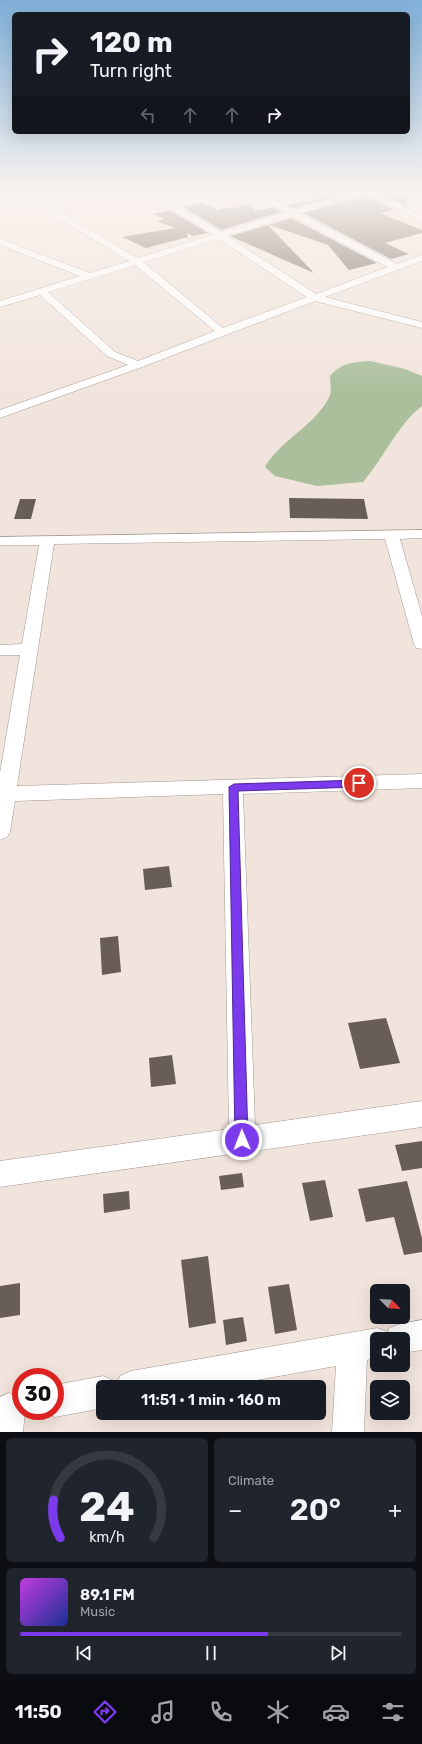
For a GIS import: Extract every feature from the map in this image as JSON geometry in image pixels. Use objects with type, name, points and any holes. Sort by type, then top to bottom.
[{"type":"street","points":[[45,259],[90,276]]},
{"type":"street","points":[[132,259],[222,332]]},
{"type":"street","points":[[0,304],[147,259]]},
{"type":"street","points":[[255,259],[316,298],[422,325]]},
{"type":"street","points":[[379,259],[397,268]]},
{"type":"street","points":[[0,414],[138,365],[222,332],[420,259]]},
{"type":"street","points":[[41,291],[111,354],[138,365]]},
{"type":"street","points":[[0,400],[14,409]]},
{"type":"street","points":[[391,534],[422,644]]},
{"type":"street","points":[[0,541],[422,534]]},
{"type":"street","points":[[0,832],[3,794],[47,540]]},
{"type":"street","points":[[0,650],[29,649]]},
{"type":"street","points":[[3,794],[422,781]]},
{"type":"street","points":[[234,787],[242,1140]]},
{"type":"street","points":[[0,1174],[422,1114]]},
{"type":"street","points":[[410,1337],[422,1335]]},
{"type":"street","points":[[170,1380],[365,1345],[348,1432]]},
{"type":"street","points":[[64,1398],[96,1393]]},
{"type":"green space","points":[[370,361],[405,369],[422,376],[422,406],[398,431],[363,482],[317,486],[275,476],[265,467],[280,448],[317,415],[324,406],[331,393],[330,376],[338,368],[348,364]]},
{"type":"building","points":[[282,259],[300,259],[314,273]]},
{"type":"building","points":[[340,259],[369,259],[377,263],[349,270]]},
{"type":"building","points":[[289,498],[364,499],[368,519],[290,518]]},
{"type":"building","points":[[20,499],[36,499],[31,519],[14,519]]},
{"type":"building","points":[[169,866],[172,887],[145,890],[143,869]]},
{"type":"building","points":[[118,936],[121,972],[102,975],[100,938]]},
{"type":"building","points":[[386,1018],[400,1063],[360,1069],[348,1023]]},
{"type":"building","points":[[172,1055],[176,1084],[151,1087],[149,1058]]},
{"type":"building","points":[[422,1141],[422,1168],[402,1171],[395,1145]]},
{"type":"building","points":[[242,1173],[244,1187],[221,1190],[219,1176]]},
{"type":"building","points":[[325,1180],[333,1217],[310,1221],[302,1183]]},
{"type":"building","points":[[407,1181],[422,1238],[422,1252],[404,1255],[394,1217],[366,1222],[358,1189]]},
{"type":"building","points":[[129,1191],[130,1209],[104,1213],[103,1194]]},
{"type":"building","points":[[208,1256],[216,1323],[189,1328],[181,1260]]},
{"type":"building","points":[[20,1283],[20,1315],[0,1318],[0,1286]]},
{"type":"building","points":[[289,1284],[297,1330],[275,1334],[268,1287]]},
{"type":"building","points":[[243,1317],[247,1341],[226,1345],[223,1320]]},
{"type":"route","points":[[242,1140],[234,787],[359,783]]}]
